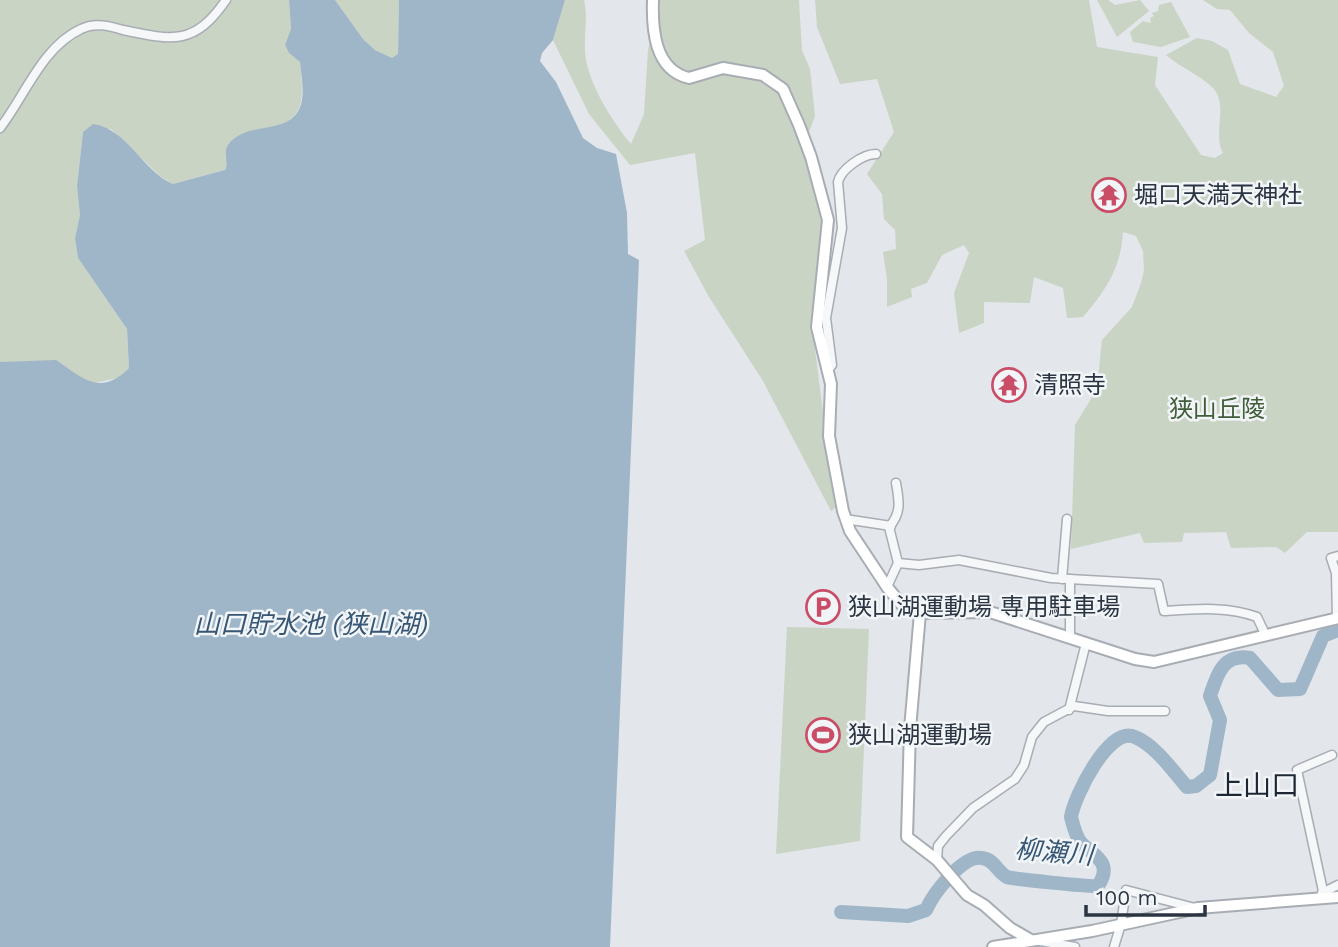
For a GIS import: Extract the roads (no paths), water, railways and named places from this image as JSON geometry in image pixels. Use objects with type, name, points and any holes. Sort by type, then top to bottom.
[{"type":"street","points":[[0,128],[45,60],[83,28],[110,26],[172,37],[188,35],[208,24],[226,0]]},
{"type":"street","points":[[653,0],[653,32],[659,51],[670,68],[682,77],[695,78],[716,69],[730,68],[763,75],[778,84],[787,95],[811,156],[828,220],[817,320],[832,397],[830,436],[845,519],[887,587],[901,604],[920,613],[990,612],[1154,662],[1337,618],[1336,573],[1331,558],[1338,556]]},
{"type":"street","points":[[827,370],[832,365],[827,307],[842,228],[838,182],[840,176],[853,164],[871,153],[876,154]]},
{"type":"street","points":[[887,587],[898,562],[891,526],[900,507],[896,483]]},
{"type":"street","points":[[845,519],[891,526]]},
{"type":"street","points":[[1067,519],[1066,579],[1070,638]]},
{"type":"street","points":[[898,562],[919,565],[959,560],[1066,579],[1158,584],[1164,611],[1208,608],[1248,613],[1257,617],[1266,636]]},
{"type":"street","points":[[920,613],[910,729],[906,831],[908,837],[937,860],[956,884],[1010,929],[1031,940],[1075,947]]},
{"type":"street","points":[[1069,709],[1086,643]]},
{"type":"street","points":[[937,860],[938,846],[973,808],[1016,779],[1024,765],[1032,737],[1044,722],[1074,706],[1108,711],[1165,711]]},
{"type":"street","points":[[1321,894],[1297,770],[1332,755]]},
{"type":"street","points":[[1321,894],[1338,885]]},
{"type":"street","points":[[1114,947],[1121,924],[1126,890],[1198,908]]},
{"type":"street","points":[[993,947],[1198,908],[1321,894],[1338,897]]},
{"type":"water","name":"山口貯水池 (狭山湖)","points":[[289,0],[335,0],[363,39],[375,50],[392,58],[398,54],[399,0],[565,0],[553,40],[542,53],[540,61],[556,82],[583,138],[597,148],[616,154],[627,213],[628,254],[639,260],[610,947],[0,947],[0,362],[56,360],[83,378],[100,383],[119,377],[129,368],[127,329],[78,258],[75,238],[80,215],[77,186],[83,132],[93,124],[105,127],[126,142],[152,170],[173,184],[225,170],[228,145],[236,137],[281,124],[298,112],[303,95],[300,62],[289,53],[285,45],[291,29]]},
{"type":"waterway","name":"柳瀬川","points":[[841,912],[908,916],[926,910],[950,876],[974,858],[990,861],[1007,877],[1098,886],[1104,872],[1103,866],[1080,841],[1071,817],[1086,780],[1104,752],[1125,736],[1135,737],[1157,752],[1187,787],[1196,786],[1210,775],[1220,720],[1210,696],[1222,667],[1233,659],[1250,658],[1278,690],[1300,689],[1323,636],[1338,630]]},
{"type":"place","name":"堀口天満天神社","points":[[1109,195]]},
{"type":"place","name":"清照寺","points":[[1009,385]]},
{"type":"place","name":"狭山湖運動場 専用駐車場","points":[[823,607]]},
{"type":"place","name":"狭山湖運動場","points":[[823,735]]},
{"type":"district","name":"上山口","points":[[1257,785]]},
{"type":"park label","name":"狭山丘陵","points":[[1217,409]]}]
